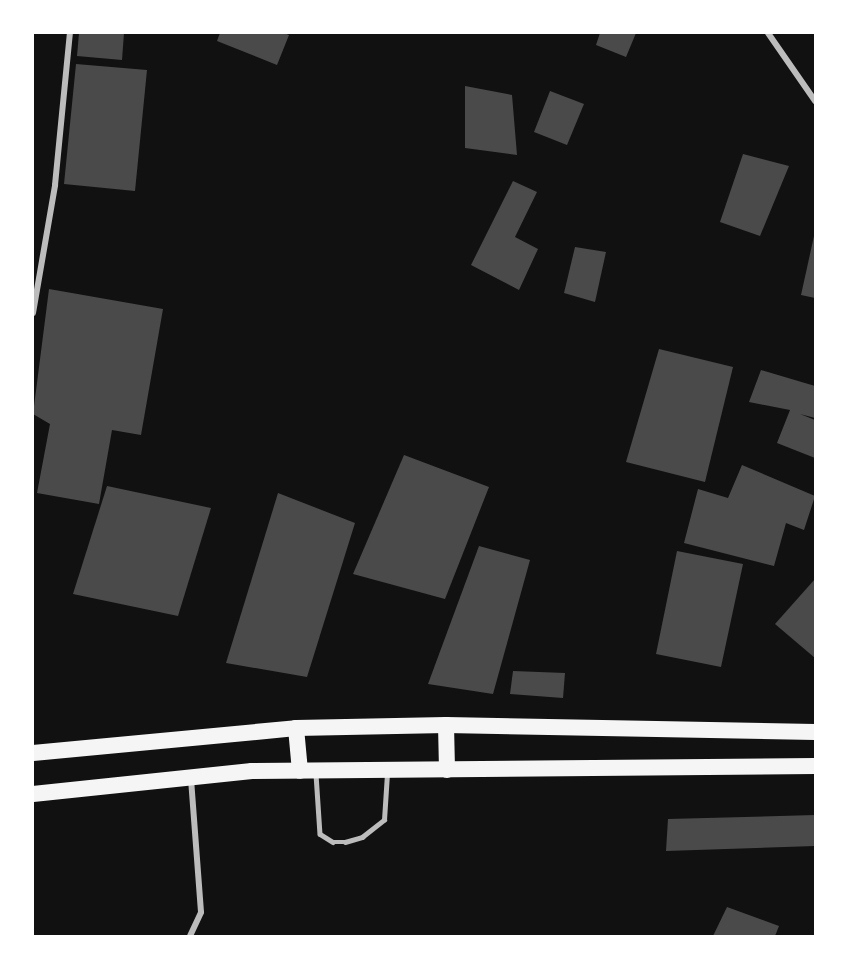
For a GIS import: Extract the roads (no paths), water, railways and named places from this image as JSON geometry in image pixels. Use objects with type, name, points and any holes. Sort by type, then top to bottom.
[{"type":"highway","points":[[446,725],[447,770]]},
{"type":"highway","points":[[33,753],[296,728],[446,725],[815,732]]},
{"type":"highway","points":[[296,728],[308,771]]},
{"type":"highway","points":[[33,794],[191,776],[308,771],[815,766]]},
{"type":"street","points":[[33,313],[55,185],[70,33]]},
{"type":"street","points":[[768,33],[815,101]]},
{"type":"street","points":[[190,936],[201,912],[191,776]]},
{"type":"lane","points":[[308,771],[320,834],[333,842],[345,842],[362,837],[384,820],[387,769]]}]
